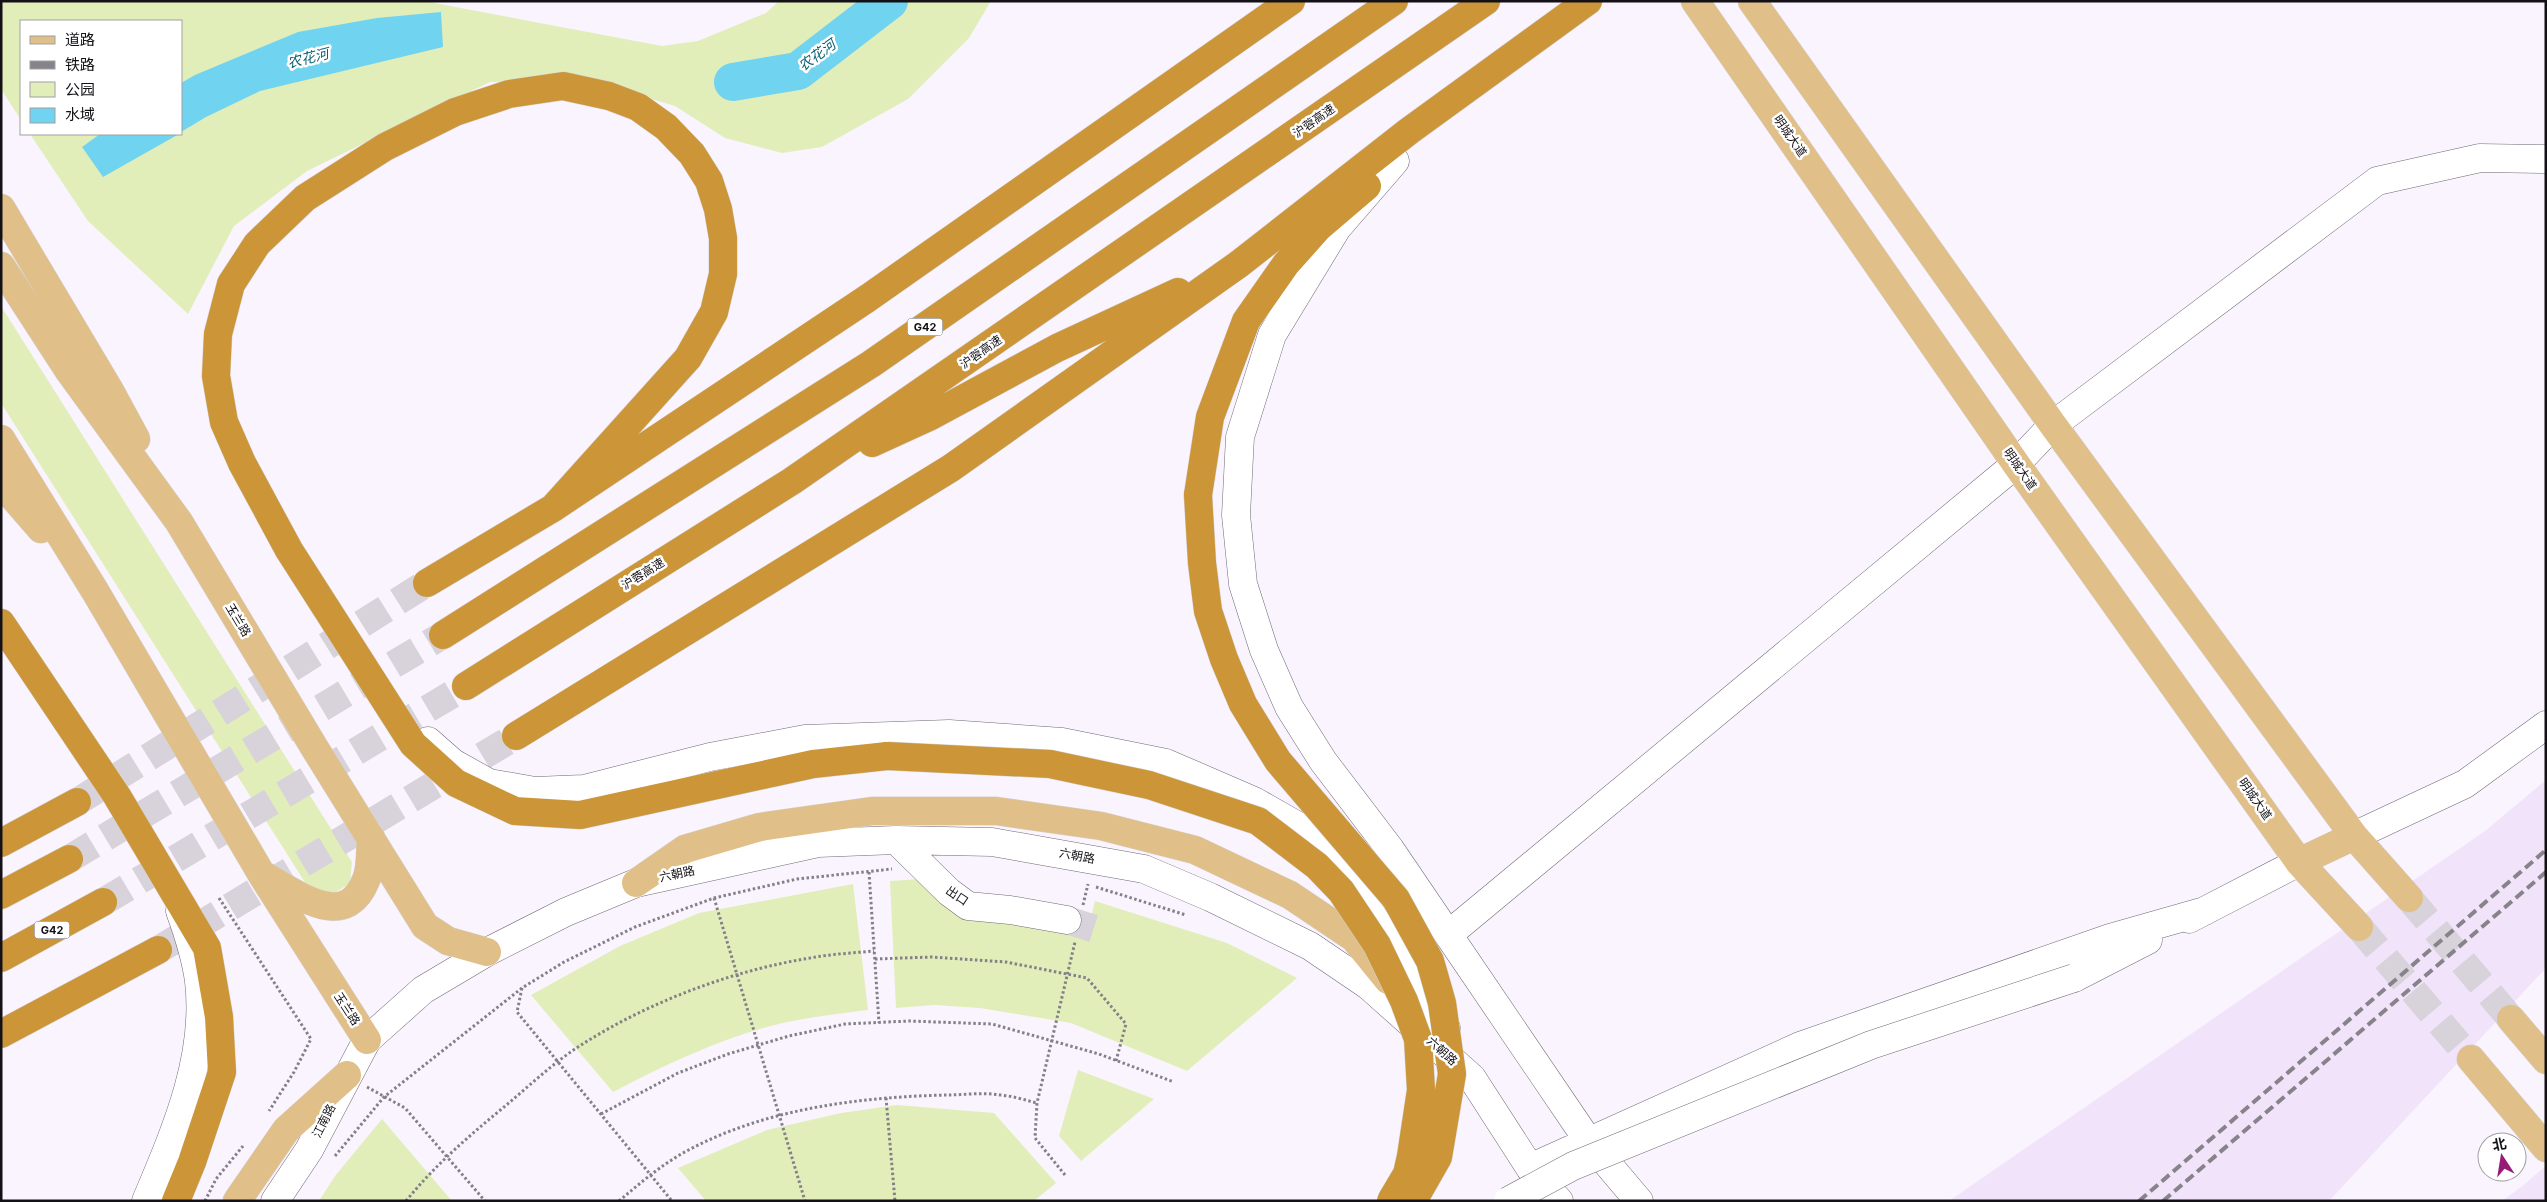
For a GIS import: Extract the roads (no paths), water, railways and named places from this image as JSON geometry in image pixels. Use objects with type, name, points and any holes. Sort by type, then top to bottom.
[{"type":"highway","points":[[427,583],[554,508],[868,298],[1291,1]]},
{"type":"highway","name":"G42","points":[[443,635],[871,364],[1394,1]]},
{"type":"highway","name":"沪蓉高速","points":[[466,686],[792,481],[1486,1]]},
{"type":"highway","points":[[1412,1201],[1438,1157],[1452,1074],[1442,1003],[1430,961],[1396,899],[1278,761],[1243,704],[1224,659],[1208,611],[1202,563],[1198,495],[1210,417],[1246,321],[1286,264],[1319,227],[1396,161],[1472,100],[1575,11]]},
{"type":"highway","points":[[516,736],[951,468],[1239,264],[1408,131],[1575,11]]},
{"type":"highway","points":[[554,508],[688,358],[714,312],[723,274],[723,238],[718,209],[709,182],[692,154],[666,127],[638,106],[610,96],[563,86],[509,94],[455,112],[386,147],[305,198],[257,244],[231,284],[218,334],[216,376],[224,422],[242,463],[289,550],[413,744],[456,783],[515,811],[580,815],[812,764],[887,756],[1050,764],[1148,785],[1258,821],[1317,866],[1341,891],[1377,945],[1404,1001],[1418,1039],[1421,1090],[1421,1144],[1412,1201]]},
{"type":"highway","points":[[792,481],[931,416],[1057,348],[1239,264]]},
{"type":"highway","points":[[1,623],[117,796],[207,948],[219,1017],[222,1072],[192,1162],[176,1201]]},
{"type":"highway","points":[[8,839],[77,802]]},
{"type":"highway","points":[[1,895],[69,859]]},
{"type":"highway","name":"G42","points":[[1,958],[102,902]]},
{"type":"highway","points":[[1,1034],[158,950]]},
{"type":"highway","points":[[1391,1201],[1407,1174],[1421,1090]]},
{"type":"main road","name":"明城大道","points":[[1695,1],[2016,464],[2299,862],[2359,927]]},
{"type":"main road","points":[[1752,1],[2053,425],[2354,836],[2409,898]]},
{"type":"main road","points":[[1,208],[110,391],[179,522]]},
{"type":"main road","name":"玉兰路","points":[[1,266],[68,371],[179,522],[314,747],[425,926],[448,941],[487,952]]},
{"type":"main road","name":"玉兰路","points":[[1,439],[95,592],[262,875],[367,1040]]},
{"type":"main road","points":[[1,483],[95,592]]},
{"type":"main road","points":[[636,883],[685,849],[760,827],[872,811],[996,811],[1101,826],[1195,850],[1290,895],[1354,938],[1404,1001]]},
{"type":"main road","points":[[2299,862],[2354,836]]},
{"type":"main road","points":[[262,875],[319,906],[339,908],[356,898],[367,879],[371,838]]},
{"type":"main road","points":[[2511,1019],[2546,1060]]},
{"type":"main road","points":[[2471,1060],[2546,1148]]},
{"type":"main road","points":[[237,1201],[286,1130],[347,1075]]},
{"type":"street","points":[[1449,934],[2016,464],[2053,425],[2377,181],[2480,158],[2546,159]]},
{"type":"street","points":[[1396,161],[1337,228],[1272,335],[1240,437],[1236,515],[1243,584],[1264,650],[1289,707],[1323,760],[1390,849],[1589,1142],[1640,1201]]},
{"type":"street","points":[[360,662],[416,732],[453,763],[488,783],[535,791],[584,789],[710,757],[805,739],[949,734],[1062,742],[1166,763],[1254,801],[1312,834],[1335,858],[1414,978],[1440,1018],[1472,1078]]},
{"type":"street","points":[[2354,836],[2465,784],[2546,725]]},
{"type":"street","name":"六朝路","points":[[367,1040],[423,990],[487,952],[566,912],[636,883],[818,844],[896,840],[992,842],[1144,869],[1210,897],[1310,946],[1369,986],[1472,1078],[1530,1168],[1559,1201]]},
{"type":"street","name":"出口","points":[[896,840],[949,892],[968,906],[1010,910],[1075,924]]},
{"type":"street","points":[[1508,1201],[1573,1166],[1871,1045],[2074,978],[2299,862]]},
{"type":"street","points":[[146,1201],[172,1137],[193,1074],[199,1035],[199,980],[184,921],[171,886]]},
{"type":"street","points":[[1530,1168],[1800,1046],[2110,938],[2205,911]]},
{"type":"street","name":"江南路","points":[[275,1201],[309,1150],[367,1040]]},
{"type":"water","points":[[441,12],[443,47],[260,91],[206,117],[182,131],[182,82],[195,75],[298,32],[377,18]]},
{"type":"water","points":[[99,135],[177,135],[103,177],[82,147]]},
{"type":"waterway","name":"农花河","points":[[733,82],[798,71],[889,1]]},
{"type":"tunnel","points":[[77,802],[427,583]]},
{"type":"tunnel","points":[[69,859],[443,635]]},
{"type":"tunnel","points":[[103,902],[466,686]]},
{"type":"tunnel","points":[[158,950],[516,736]]},
{"type":"tunnel","points":[[2409,898],[2511,1019]]},
{"type":"tunnel","points":[[1067,920],[1095,929]]},
{"type":"tunnel","points":[[2359,927],[2471,1059]]},
{"type":"railway","points":[[2139,1201],[2546,850]]},
{"type":"railway","points":[[2163,1201],[2546,872]]}]
